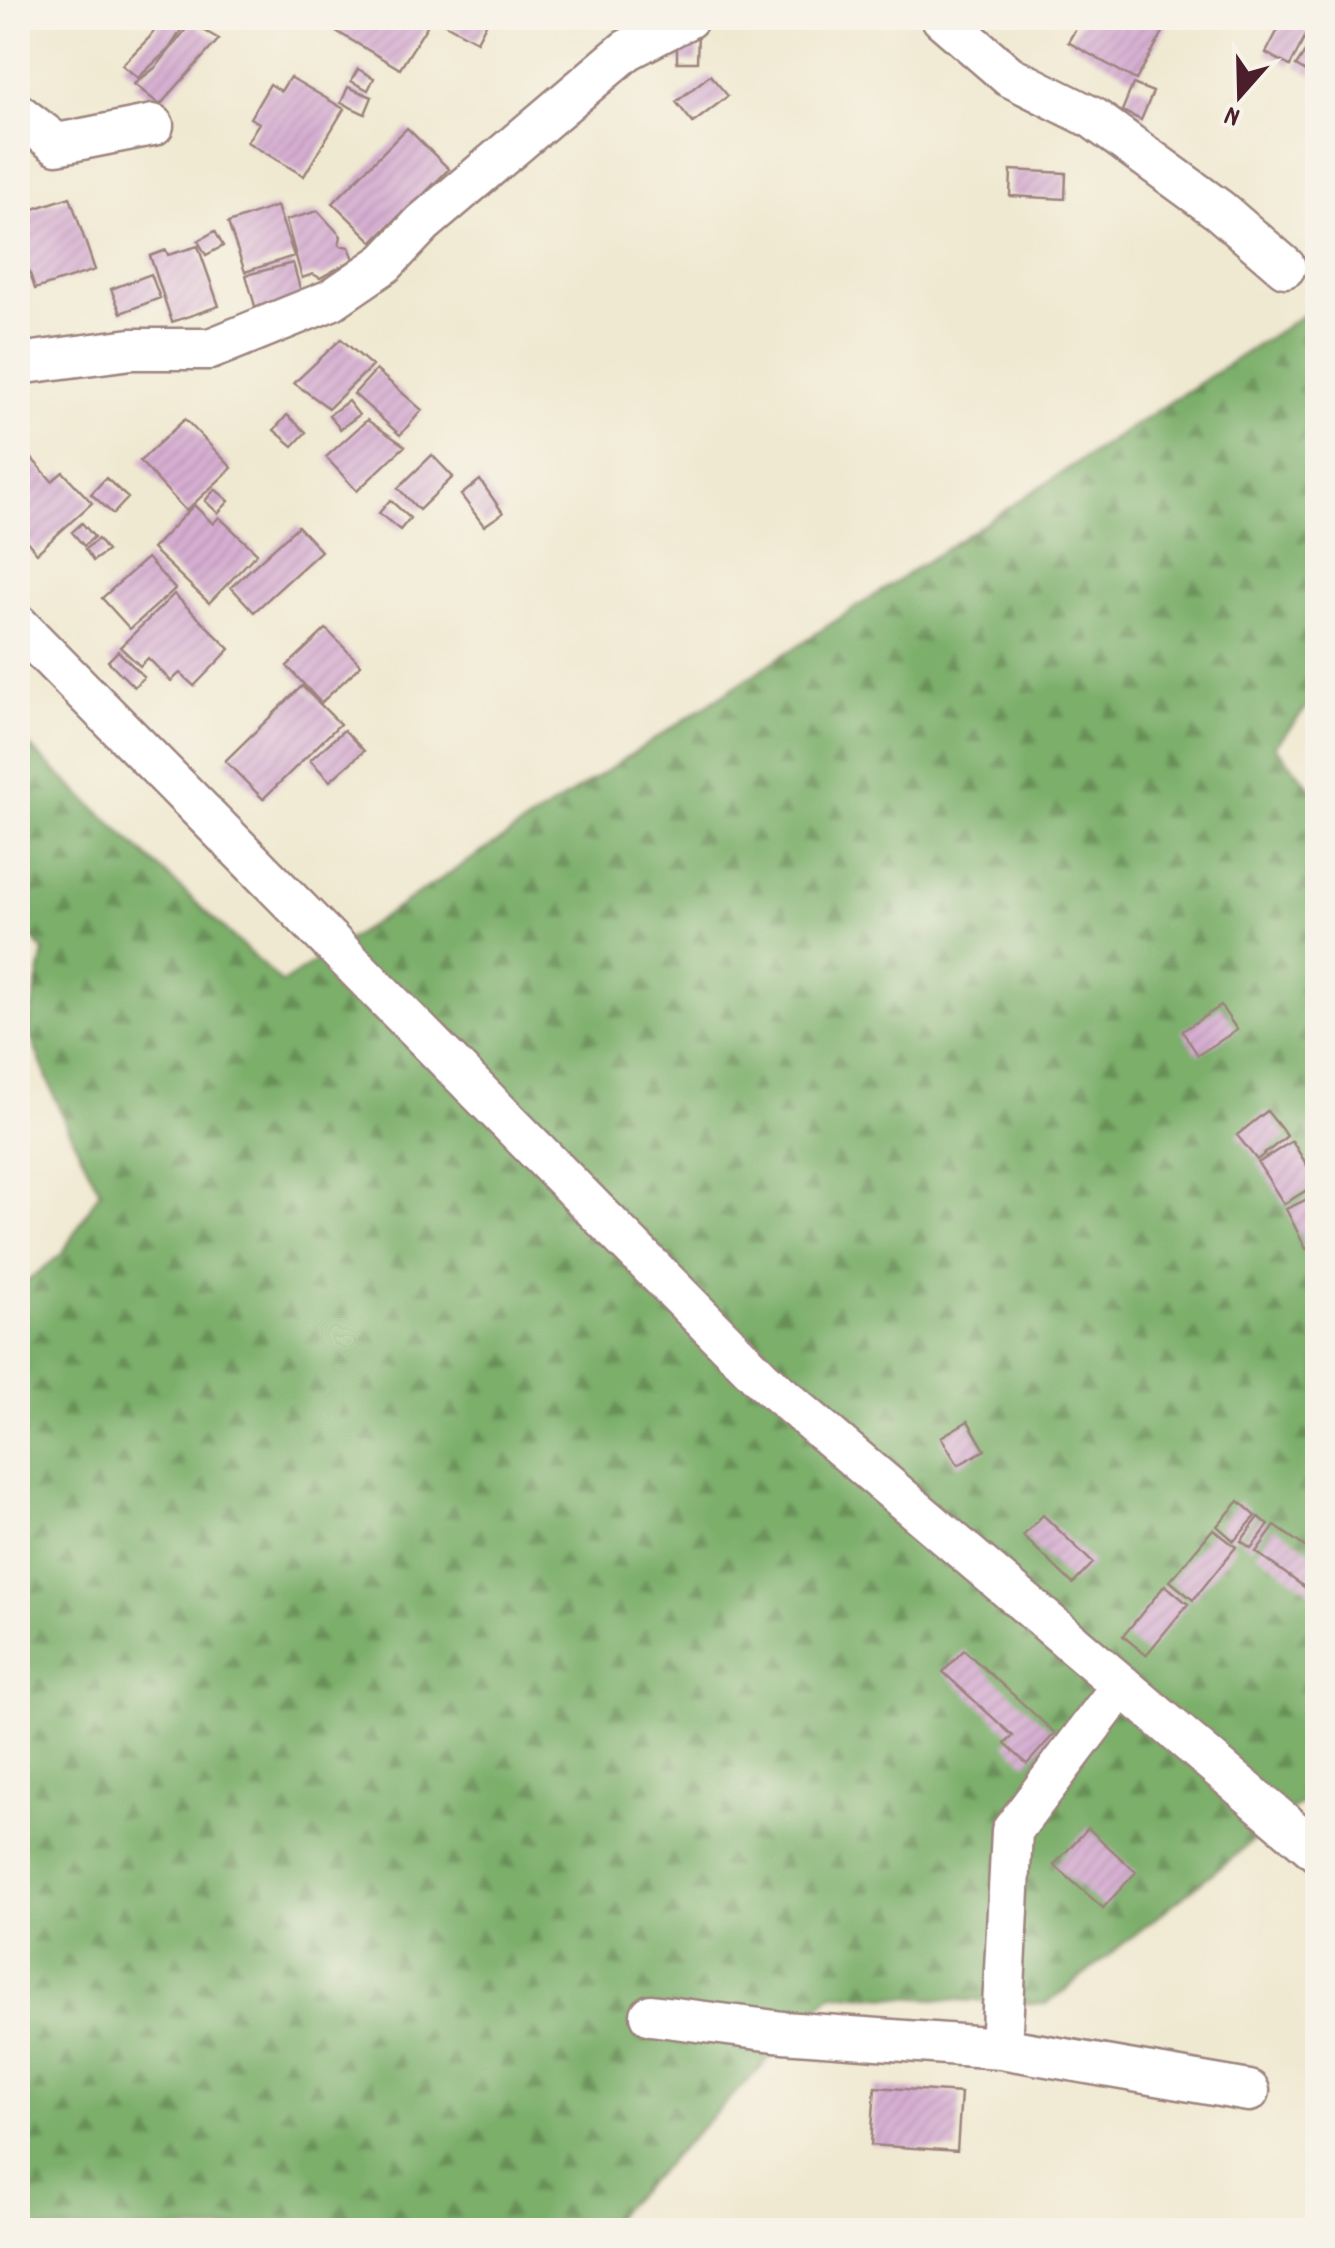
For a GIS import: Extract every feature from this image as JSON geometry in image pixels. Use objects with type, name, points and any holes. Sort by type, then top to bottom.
[{"type":"street","points":[[18,364],[131,349],[210,349],[331,300],[385,263],[423,224],[627,50],[688,18]]},
{"type":"street","points":[[942,18],[1009,76],[1092,118],[1218,210],[1285,267]]},
{"type":"street","points":[[18,114],[57,144],[153,124]]},
{"type":"street","points":[[18,626],[763,1380],[1318,1852]]},
{"type":"street","points":[[1000,2048],[1012,1830],[1122,1685]]},
{"type":"street","points":[[651,2015],[783,2032],[1000,2048],[1249,2091]]},
{"type":"green space","points":[[1317,306],[1317,695],[1275,746],[1318,796],[1317,1790],[1047,2004],[832,1994],[601,2230],[18,2230],[18,1288],[62,1254],[100,1191],[66,1125],[28,1030],[44,952],[18,920],[18,736],[282,983]]},
{"type":"building","points":[[164,18],[189,18],[169,49],[138,78],[122,65]]},
{"type":"building","points":[[314,18],[413,18],[427,26],[400,69]]},
{"type":"building","points":[[434,18],[489,18],[477,41]]},
{"type":"building","points":[[1082,18],[1153,18],[1167,25],[1136,80],[1068,42]]},
{"type":"building","points":[[1284,18],[1309,29],[1290,66],[1266,53]]},
{"type":"building","points":[[191,23],[219,39],[160,105],[134,84],[156,67]]},
{"type":"building","points":[[677,32],[698,33],[697,62],[677,62]]},
{"type":"building","points":[[1318,32],[1318,79],[1296,66]]},
{"type":"building","points":[[358,69],[374,78],[368,90],[351,81]]},
{"type":"building","points":[[710,75],[728,96],[693,123],[676,102]]},
{"type":"building","points":[[290,77],[344,109],[304,176],[247,142],[259,123],[250,118],[270,84],[281,91]]},
{"type":"building","points":[[1133,84],[1153,92],[1141,120],[1122,111]]},
{"type":"building","points":[[348,87],[372,97],[365,114],[341,103]]},
{"type":"building","points":[[407,128],[449,169],[425,193],[430,197],[409,218],[403,212],[373,242],[333,203]]},
{"type":"building","points":[[1011,170],[1066,173],[1065,199],[1010,196]]},
{"type":"building","points":[[70,197],[95,270],[35,289],[18,236],[18,214]]},
{"type":"building","points":[[277,206],[294,256],[245,272],[228,223]]},
{"type":"building","points":[[318,211],[341,236],[339,245],[349,247],[354,259],[320,278],[313,274],[302,278],[286,220]]},
{"type":"building","points":[[215,231],[223,246],[206,255],[198,241]]},
{"type":"building","points":[[198,246],[219,306],[172,322],[150,256]]},
{"type":"building","points":[[293,263],[305,307],[259,320],[246,275]]},
{"type":"building","points":[[151,274],[160,298],[121,313],[111,289]]},
{"type":"building","points":[[18,290],[27,290],[30,346],[18,347]]},
{"type":"building","points":[[341,339],[372,366],[329,408],[294,383]]},
{"type":"building","points":[[376,370],[422,410],[400,435],[354,394]]},
{"type":"building","points":[[348,401],[359,415],[340,429],[329,415]]},
{"type":"building","points":[[287,415],[306,432],[293,446],[274,430]]},
{"type":"building","points":[[185,419],[232,468],[186,511],[140,461]]},
{"type":"building","points":[[367,420],[405,446],[357,491],[326,457]]},
{"type":"building","points":[[26,452],[52,481],[63,472],[92,503],[37,553],[18,531],[18,460]]},
{"type":"building","points":[[432,455],[453,477],[419,510],[398,488]]},
{"type":"building","points":[[106,478],[128,498],[113,514],[91,494]]},
{"type":"building","points":[[480,480],[503,513],[484,526],[461,495]]},
{"type":"building","points":[[215,489],[229,501],[218,513],[205,501]]},
{"type":"building","points":[[390,500],[410,518],[400,530],[379,513]]},
{"type":"building","points":[[194,505],[213,524],[219,517],[257,553],[209,603],[152,549]]},
{"type":"building","points":[[82,523],[94,537],[84,546],[72,532]]},
{"type":"building","points":[[298,526],[321,551],[254,612],[231,587]]},
{"type":"building","points":[[98,539],[107,551],[93,561],[85,549]]},
{"type":"building","points":[[147,558],[175,589],[130,629],[102,598]]},
{"type":"building","points":[[174,594],[230,649],[194,686],[180,673],[171,681],[148,658],[140,666],[120,647]]},
{"type":"building","points":[[326,629],[361,665],[321,703],[287,666]]},
{"type":"building","points":[[118,651],[144,677],[134,687],[108,661]]},
{"type":"building","points":[[302,686],[340,724],[263,799],[225,761]]},
{"type":"building","points":[[344,730],[364,751],[330,781],[310,760]]},
{"type":"building","points":[[1221,1006],[1237,1030],[1198,1055],[1182,1031]]},
{"type":"building","points":[[1267,1111],[1287,1136],[1257,1160],[1237,1135]]},
{"type":"building","points":[[1292,1141],[1318,1183],[1284,1204],[1258,1163]]},
{"type":"building","points":[[1318,1194],[1318,1244],[1306,1249],[1286,1209]]},
{"type":"building","points":[[968,1421],[985,1450],[958,1465],[941,1437]]},
{"type":"building","points":[[1239,1501],[1256,1516],[1234,1541],[1217,1526]]},
{"type":"building","points":[[1043,1515],[1093,1563],[1073,1584],[1023,1536]]},
{"type":"building","points":[[1259,1517],[1269,1525],[1251,1548],[1241,1541]]},
{"type":"building","points":[[1275,1526],[1318,1556],[1318,1597],[1256,1552]]},
{"type":"building","points":[[1213,1529],[1236,1547],[1193,1600],[1170,1581]]},
{"type":"building","points":[[1165,1585],[1188,1604],[1146,1655],[1123,1636]]},
{"type":"building","points":[[964,1650],[1055,1733],[1027,1764],[1005,1744],[1013,1736],[943,1672]]},
{"type":"building","points":[[1088,1828],[1136,1872],[1103,1908],[1054,1865]]},
{"type":"building","points":[[1313,2037],[1318,2039],[1318,2075],[1305,2071]]},
{"type":"building","points":[[875,2087],[961,2093],[957,2151],[871,2145]]}]
